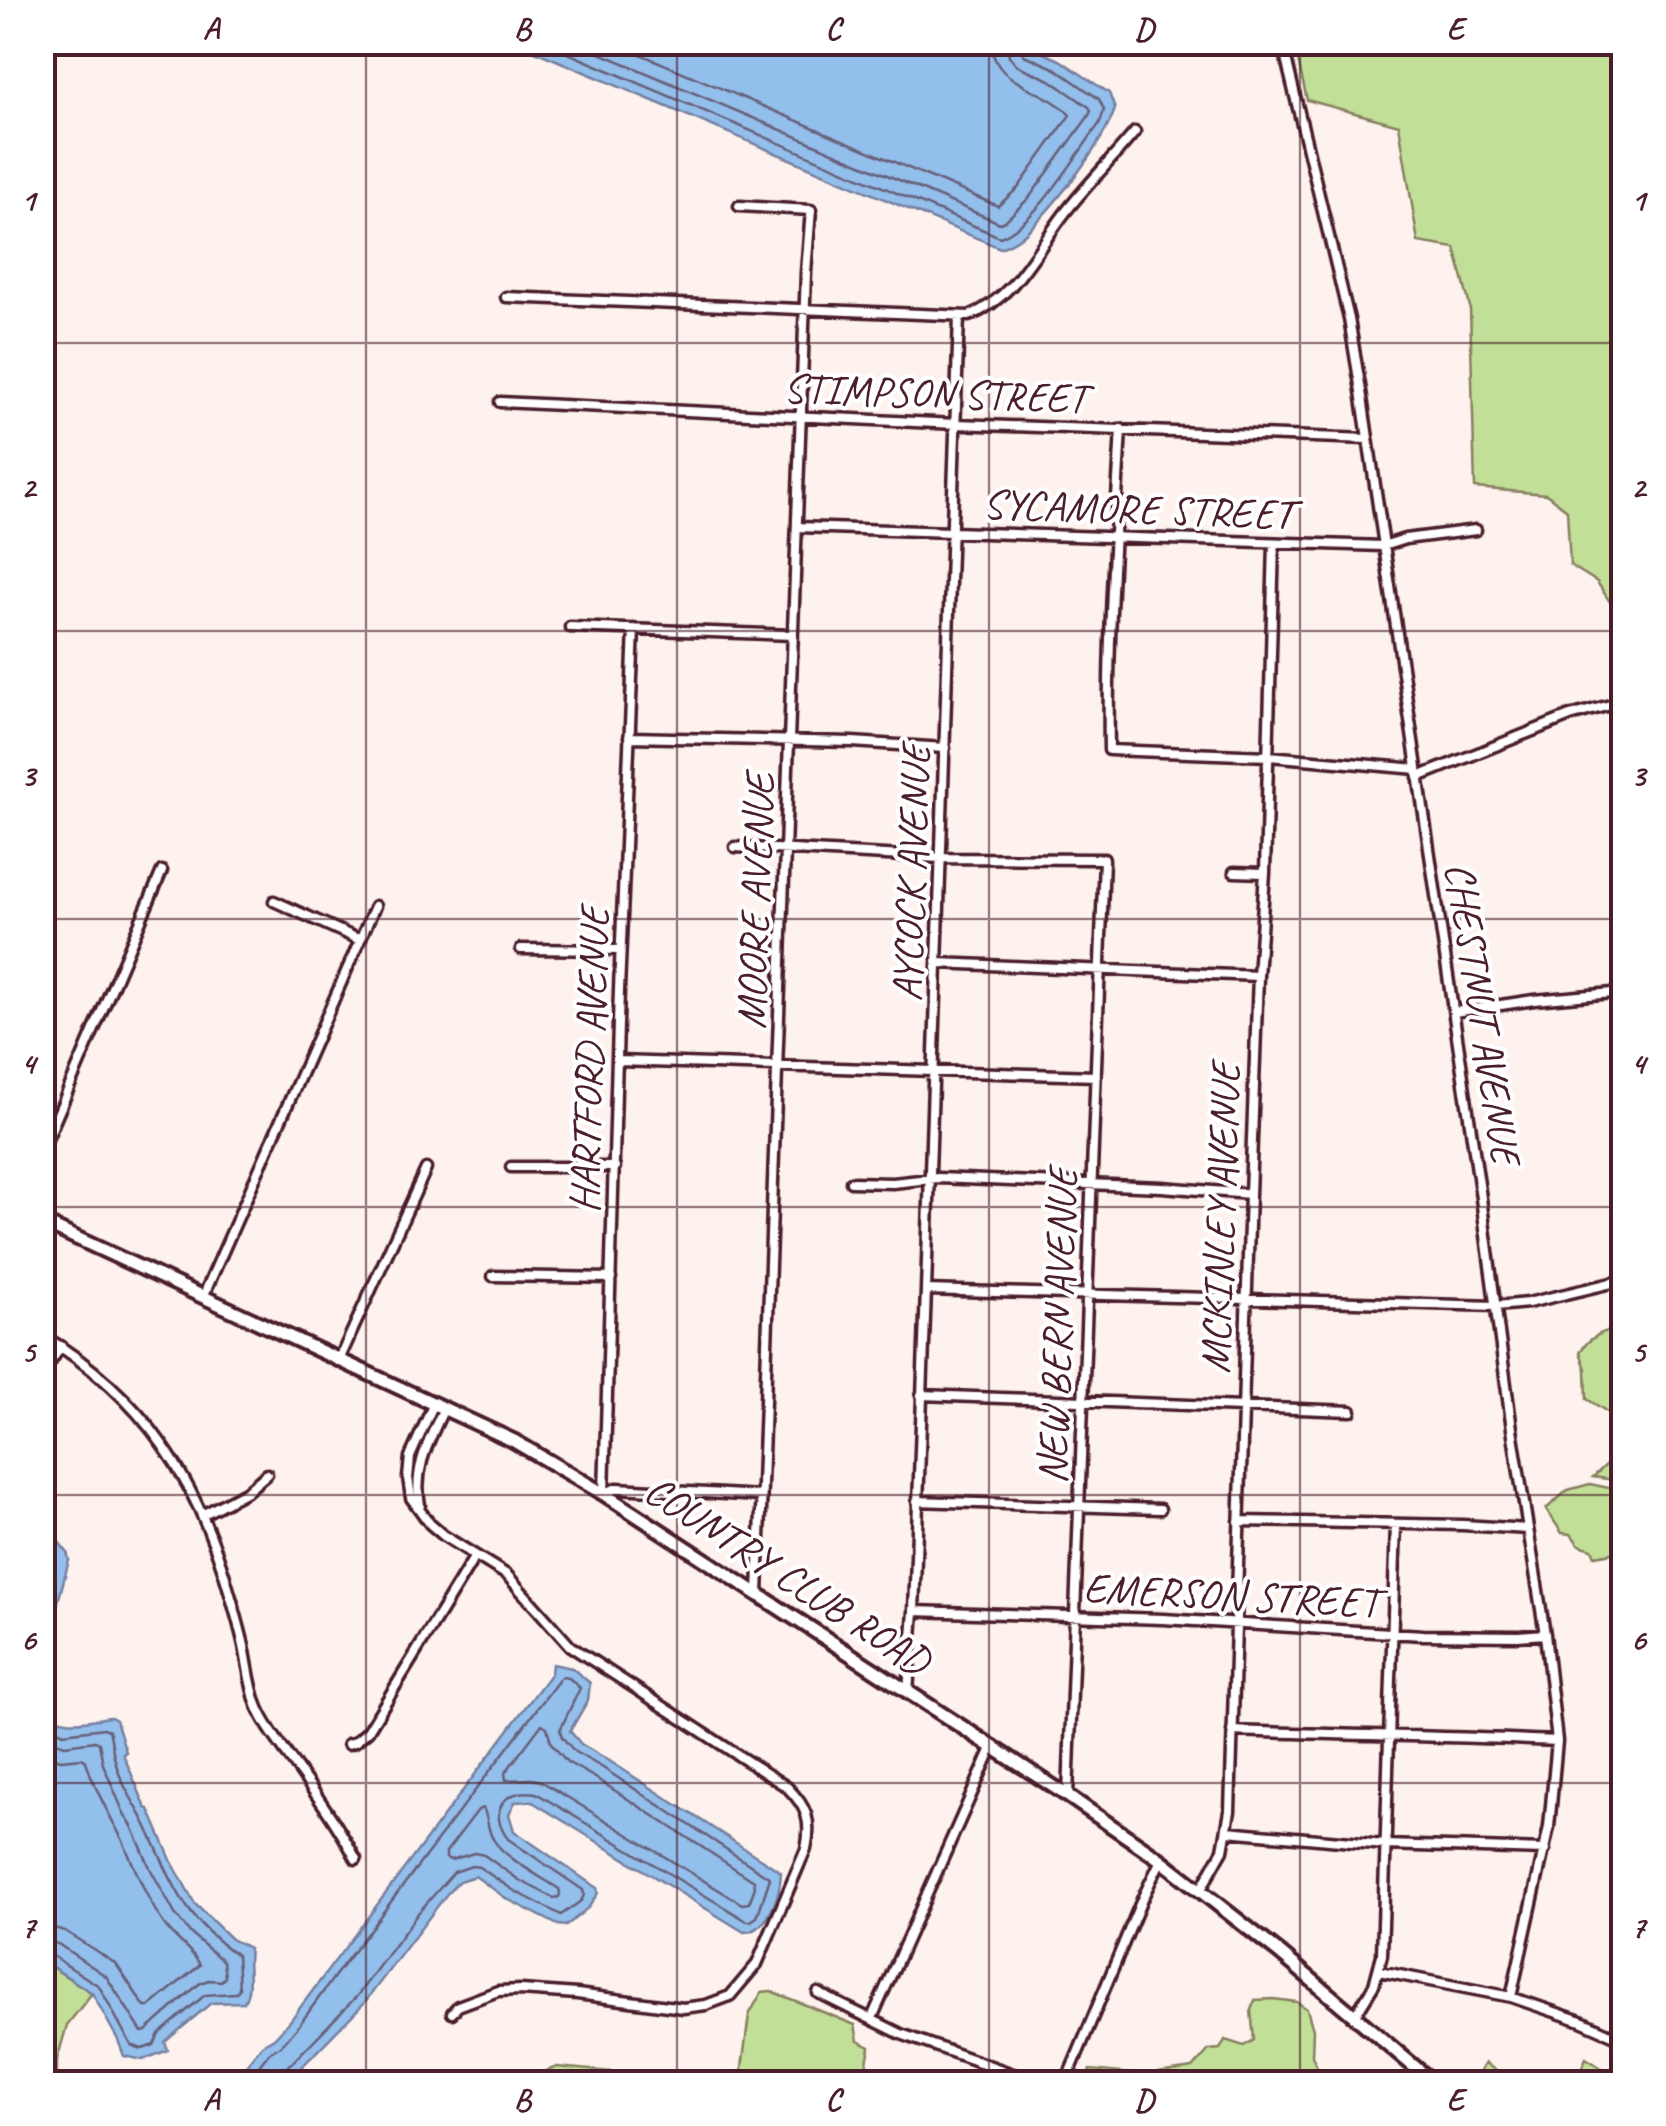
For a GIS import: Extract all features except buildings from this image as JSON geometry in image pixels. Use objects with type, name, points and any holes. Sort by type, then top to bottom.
[{"type":"street","name":"CHESTNUT AVENUE","points":[[1282,42],[1349,319],[1545,1634],[1557,1741],[1545,1850],[1512,1997]]},
{"type":"street","points":[[506,297],[969,316],[985,310],[1012,286],[1069,208],[1134,132]]},
{"type":"street","name":"MOORE AVENUE","points":[[740,206],[811,210],[758,1594]]},
{"type":"street","name":"AYCOCK AVENUE","points":[[908,1692],[934,1071],[958,316]]},
{"type":"street","name":"STIMPSON STREET","points":[[500,402],[801,418],[1368,439]]},
{"type":"street","points":[[1121,429],[1113,537],[1109,750],[1269,756],[1418,773],[1570,716],[1621,702],[1624,718]]},
{"type":"street","name":"SYCAMORE STREET","points":[[797,526],[1383,546],[1404,539],[1476,530]]},
{"type":"street","name":"MCKINLEY AVENUE","points":[[1201,1889],[1219,1859],[1227,1831],[1265,873],[1274,542]]},
{"type":"street","points":[[570,627],[793,635]]},
{"type":"street","name":"HARTFORD AVENUE","points":[[604,1494],[634,628]]},
{"type":"street","points":[[629,737],[945,748]]},
{"type":"street","points":[[735,847],[941,858]]},
{"type":"street","name":"NEW BERN AVENUE","points":[[941,858],[1104,859],[1068,1796]]},
{"type":"street","points":[[42,1150],[162,871]]},
{"type":"street","points":[[1234,872],[1265,873]]},
{"type":"street","points":[[274,901],[360,940]]},
{"type":"street","points":[[203,1297],[375,906]]},
{"type":"street","points":[[521,950],[620,950]]},
{"type":"street","points":[[937,963],[1258,976]]},
{"type":"street","points":[[1454,1012],[1624,992]]},
{"type":"street","points":[[618,1061],[1096,1076]]},
{"type":"street","points":[[511,1167],[615,1167]]},
{"type":"street","points":[[338,1360],[426,1169]]},
{"type":"street","points":[[851,1182],[929,1178],[1250,1194]]},
{"type":"street","name":"COUNTRY CLUB ROAD","points":[[42,1222],[514,1441],[604,1494],[1162,1860],[1435,2084]]},
{"type":"street","points":[[493,1276],[611,1278]]},
{"type":"street","points":[[926,1290],[1496,1306],[1528,1303],[1624,1280]]},
{"type":"street","points":[[42,1335],[116,1390],[148,1424],[175,1462],[216,1549],[231,1594],[258,1708],[334,1820],[356,1860]]},
{"type":"street","points":[[42,1375],[61,1346]]},
{"type":"street","points":[[921,1395],[1350,1411]]},
{"type":"street","points":[[439,1406],[410,1457],[408,1478],[412,1498],[430,1524],[507,1575],[570,1646],[787,1788],[807,1814],[809,1834],[757,1964],[730,1996],[683,2008],[577,1994],[509,1990],[458,2006],[452,2014]]},
{"type":"street","points":[[202,1514],[246,1491],[267,1474]]},
{"type":"street","points":[[604,1494],[617,1488],[761,1496]]},
{"type":"street","points":[[917,1501],[1160,1509]]},
{"type":"street","points":[[1239,1521],[1528,1529]]},
{"type":"street","points":[[1354,2016],[1374,1985],[1382,1954],[1396,1524]]},
{"type":"street","points":[[348,1744],[368,1731],[476,1556]]},
{"type":"street","name":"EMERSON STREET","points":[[914,1611],[1392,1633],[1545,1634]]},
{"type":"street","points":[[1232,1731],[1557,1741]]},
{"type":"street","points":[[872,2018],[992,1746]]},
{"type":"street","points":[[1227,1831],[1386,1845],[1545,1850]]},
{"type":"street","points":[[1065,2084],[1162,1860]]},
{"type":"street","points":[[1379,1971],[1512,1997],[1624,2040]]},
{"type":"street","points":[[818,1993],[901,2034],[1041,2084]]},
{"type":"green space","points":[[1294,43],[1623,43],[1623,612],[1610,602],[1597,582],[1570,565],[1567,510],[1546,494],[1475,488],[1470,307],[1455,248],[1418,242],[1399,125],[1307,100]]},
{"type":"green space","points":[[1611,1330],[1617,1332],[1623,1345],[1623,1422],[1587,1399],[1586,1369],[1580,1352],[1593,1338]]},
{"type":"green space","points":[[1623,1460],[1623,1481],[1593,1477],[1607,1464]]},
{"type":"green space","points":[[1590,1484],[1623,1491],[1623,1551],[1595,1556],[1592,1549],[1579,1545],[1571,1534],[1562,1533],[1546,1509],[1568,1490]]},
{"type":"green space","points":[[42,1961],[92,1993],[67,2025],[57,2060],[57,2083],[43,2083]]},
{"type":"green space","points":[[771,1991],[855,2025],[858,2041],[870,2047],[863,2083],[740,2083],[749,2015],[762,1992]]},
{"type":"green space","points":[[1255,2000],[1297,2002],[1307,2009],[1313,2030],[1312,2056],[1324,2083],[1084,2083],[1090,2070],[1143,2075],[1193,2068],[1209,2050],[1220,2049],[1225,2040],[1244,2046],[1254,2040],[1251,2010]]},
{"type":"green space","points":[[1618,2047],[1623,2048],[1623,2083],[1575,2082],[1586,2058],[1611,2074]]},
{"type":"green space","points":[[1485,2063],[1513,2083],[1473,2083]]},
{"type":"green space","points":[[557,2067],[634,2074],[638,2083],[524,2083],[527,2078]]},
{"type":"water","points":[[516,43],[1019,43],[1060,60],[1109,93],[1115,109],[1088,159],[1060,195],[1021,237],[1000,248]]},
{"type":"water","points":[[43,1531],[54,1536],[69,1560],[43,1645]]},
{"type":"water","points":[[552,1664],[572,1668],[590,1683],[588,1700],[570,1731],[581,1744],[781,1872],[776,1900],[767,1918],[744,1932],[531,1801],[515,1802],[509,1814],[514,1831],[597,1888],[589,1907],[566,1926],[558,1925],[507,1899],[475,1876],[459,1881],[365,2002],[286,2083],[232,2083],[262,2045],[290,2021],[551,1673]]},
{"type":"water","points":[[42,1709],[66,1721],[111,1717],[116,1720],[126,1752],[123,1754],[146,1808],[195,1904],[231,1939],[249,1948],[244,2002],[211,2003],[165,2042],[168,2050],[143,2060],[124,2056],[92,1993],[43,1961]]}]
